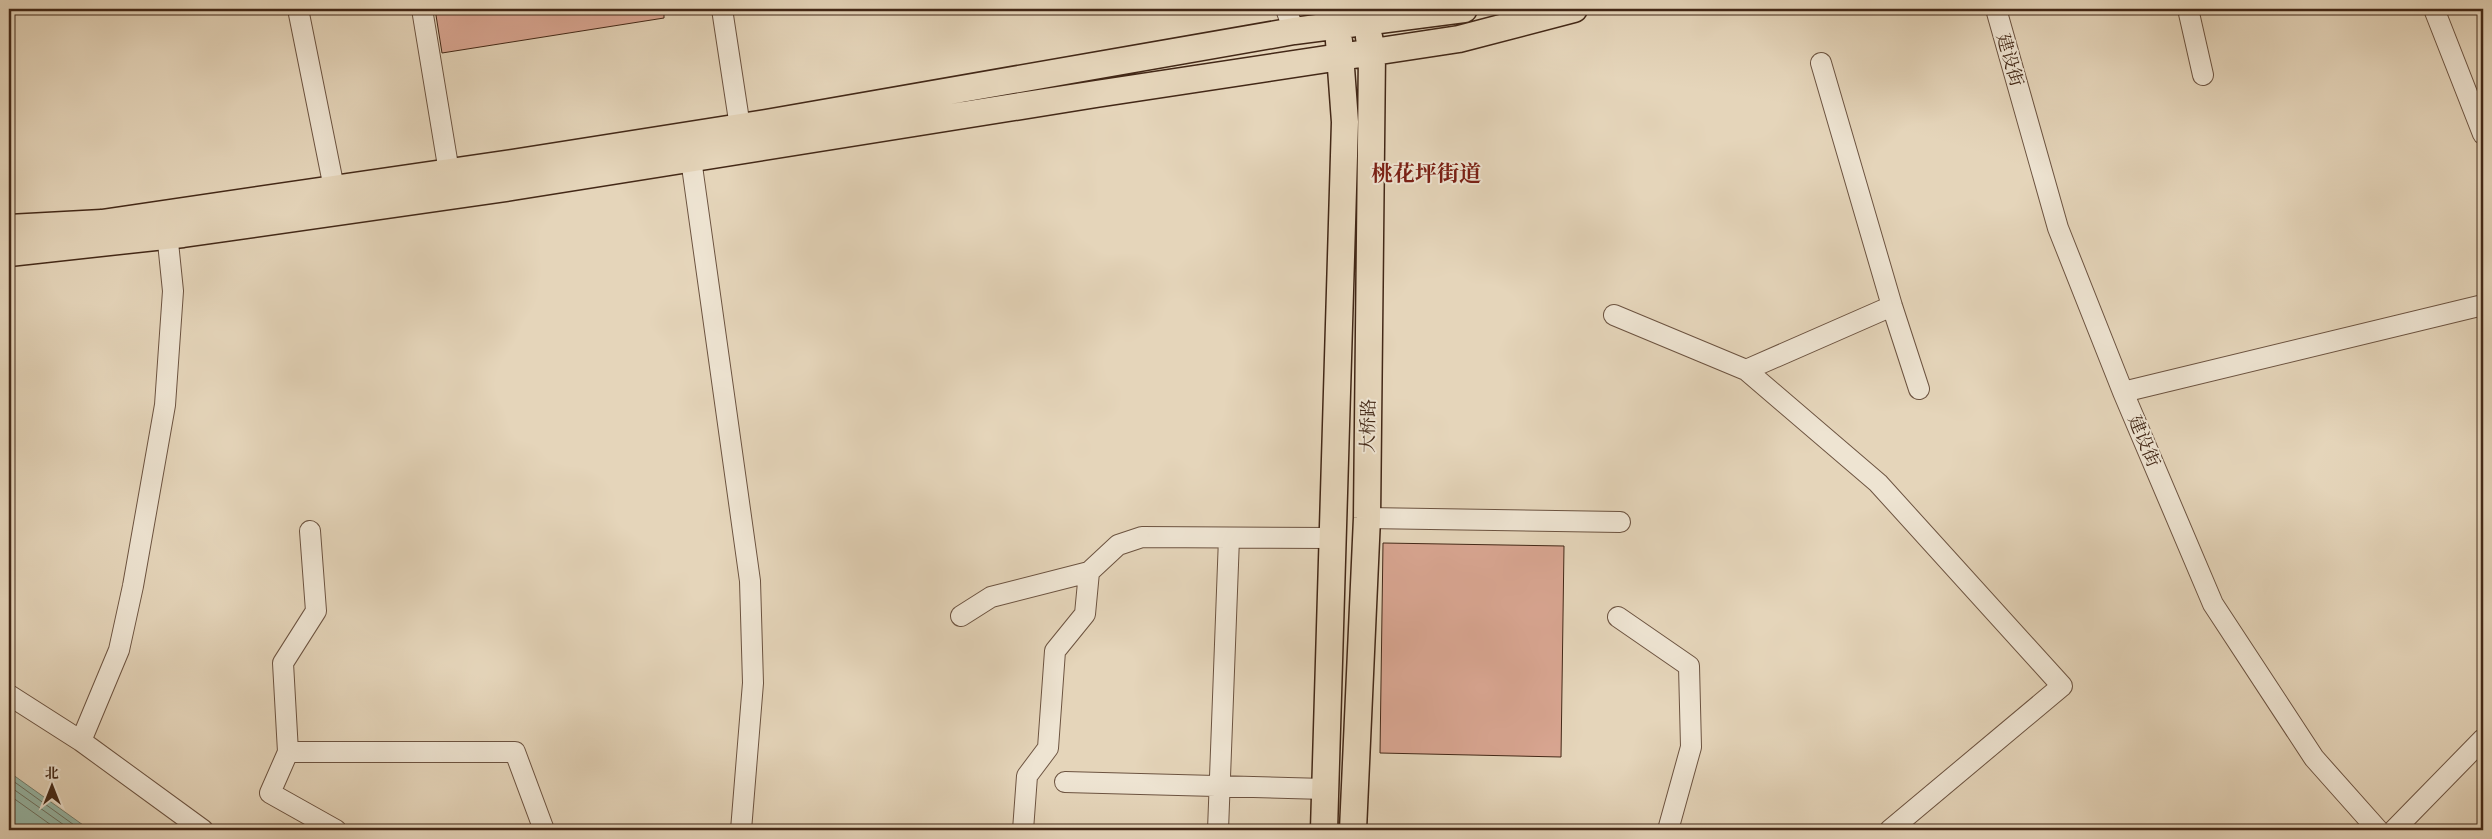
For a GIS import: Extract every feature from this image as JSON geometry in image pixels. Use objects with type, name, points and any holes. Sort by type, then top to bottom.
[{"type":"main road","points":[[337,200],[449,172],[688,147],[740,127],[1290,20],[1337,25],[1464,9]]},
{"type":"main road","points":[[9,253],[167,224],[688,147],[1341,58],[1459,40],[1574,9]]},
{"type":"main road","name":"大桥路","points":[[1353,830],[1367,518],[1372,53],[1366,21]]},
{"type":"main road","points":[[1324,830],[1345,122],[1337,25]]},
{"type":"main road","points":[[9,228],[102,223],[167,224]]},
{"type":"street","points":[[298,9],[337,200]]},
{"type":"street","points":[[422,9],[449,172]]},
{"type":"street","points":[[722,9],[740,127]]},
{"type":"street","name":"建设街","points":[[1996,9],[2058,228],[2122,392],[2213,604],[2314,758],[2378,830]]},
{"type":"street","points":[[2188,9],[2203,75]]},
{"type":"street","points":[[2434,9],[2483,134]]},
{"type":"street","points":[[1821,63],[1892,306],[1919,389]]},
{"type":"street","points":[[688,147],[750,581],[753,683],[741,830]]},
{"type":"street","points":[[81,741],[119,650],[140,548],[165,405],[173,290],[167,224]]},
{"type":"street","points":[[2122,392],[2483,305]]},
{"type":"street","points":[[1746,370],[1892,306]]},
{"type":"street","points":[[1614,315],[1746,370],[1878,483],[2062,686],[1890,830]]},
{"type":"street","points":[[1367,518],[1620,522]]},
{"type":"street","points":[[310,531],[316,611],[284,663],[288,752],[270,793],[336,830]]},
{"type":"street","points":[[961,616],[991,597],[1089,572],[1118,544],[1142,537],[1334,538]]},
{"type":"street","points":[[1218,830],[1229,538]]},
{"type":"street","points":[[1024,830],[1027,776],[1048,748],[1055,651],[1085,614],[1089,572]]},
{"type":"street","points":[[1618,617],[1689,666],[1691,747],[1668,830]]},
{"type":"street","points":[[9,694],[81,741],[203,830]]},
{"type":"street","points":[[2394,830],[2483,739]]},
{"type":"street","points":[[288,752],[515,752],[544,830]]},
{"type":"street","points":[[1065,782],[1326,790]]},
{"type":"water","points":[[9,772],[90,830],[9,830]]},
{"type":"building","points":[[435,9],[664,9],[664,18],[442,53]]},
{"type":"building","points":[[1383,543],[1564,546],[1561,757],[1380,753]]},
{"type":"district","name":"桃花坪街道","points":[[1426,173]]}]
